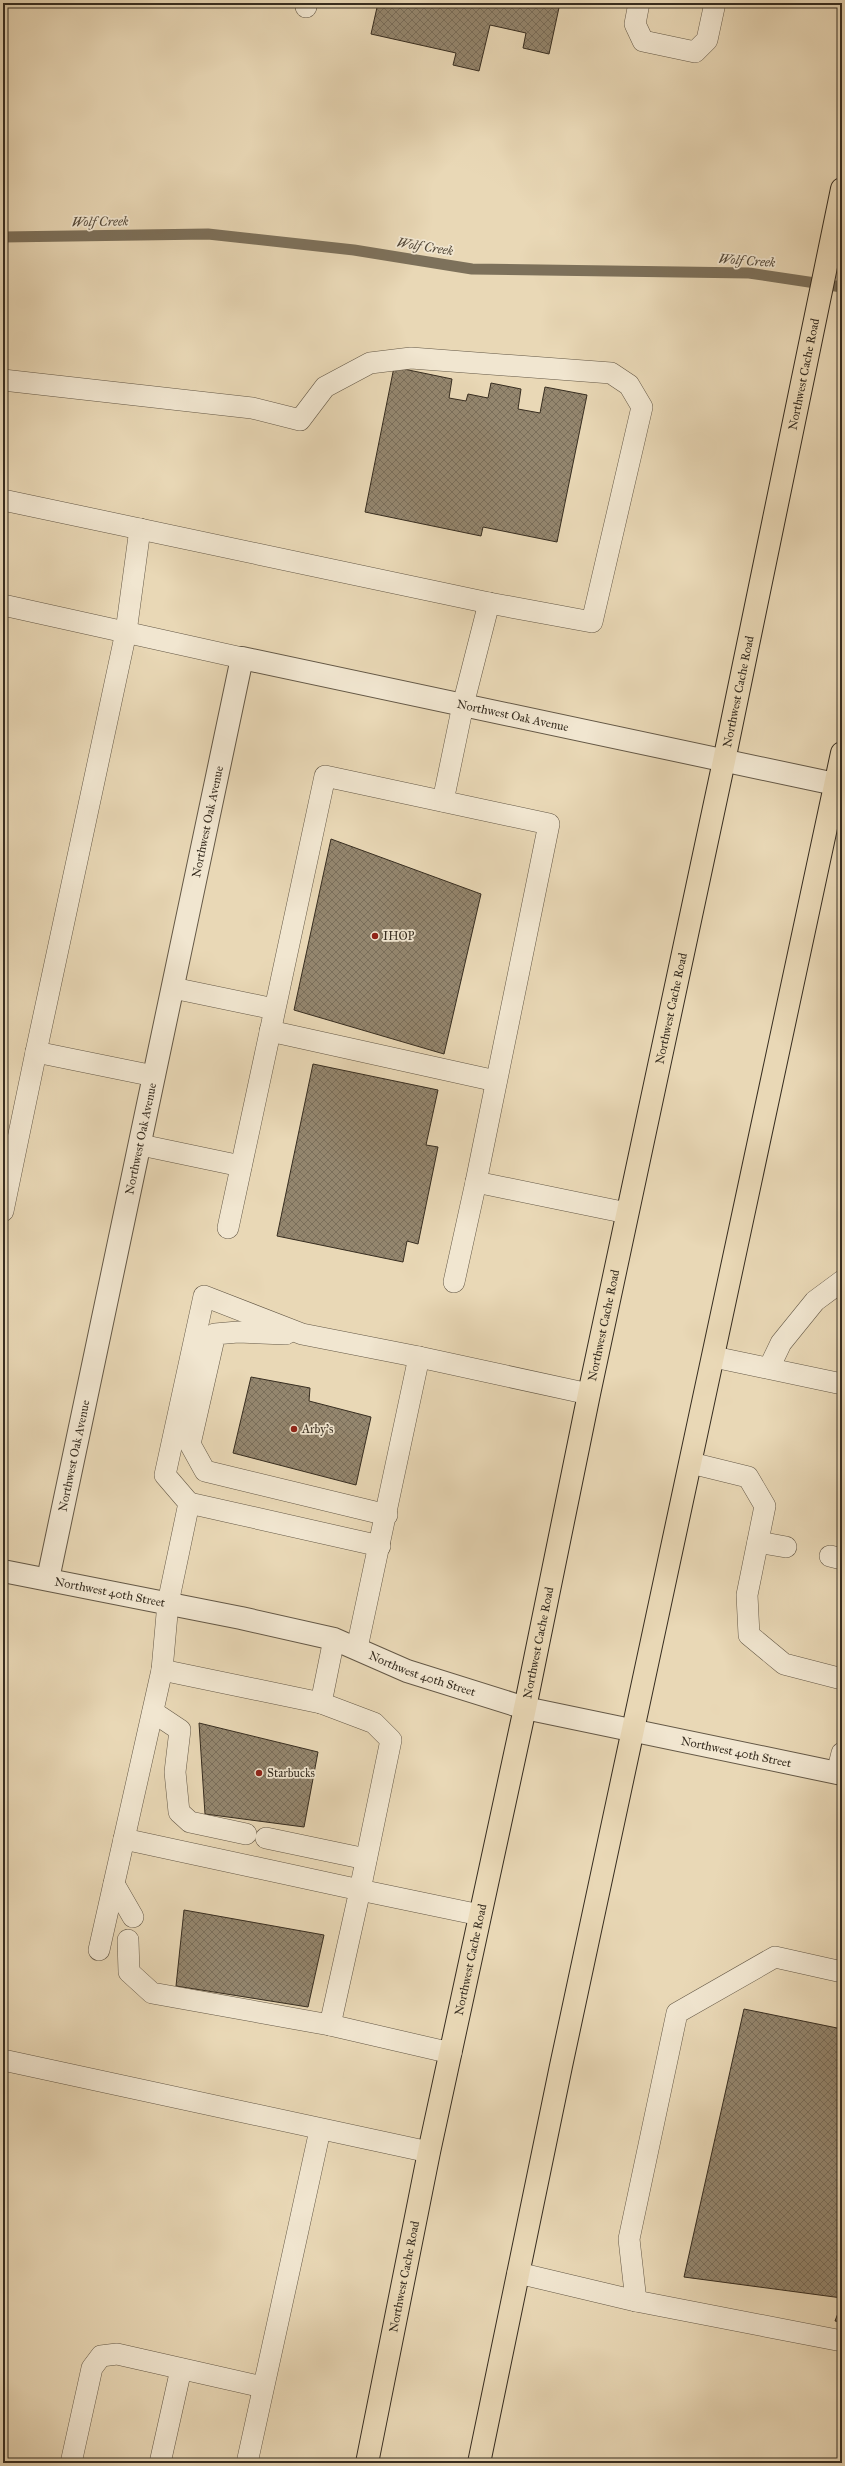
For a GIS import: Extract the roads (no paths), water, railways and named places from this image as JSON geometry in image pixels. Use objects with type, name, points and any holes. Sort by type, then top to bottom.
[{"type":"main road","name":"Northwest Cache Road","points":[[367,2463],[429,2152],[525,1708],[589,1394],[724,761],[842,189]]},
{"type":"main road","points":[[479,2463],[633,1732],[839,785],[842,753]]},
{"type":"street","name":"Northwest Oak Avenue","points":[[48,1579],[141,1145],[154,1076],[242,658],[839,785]]},
{"type":"street","name":"Northwest 40th Street","points":[[3,1571],[168,1603],[334,1639],[407,1671],[525,1708],[633,1732],[840,1767]]},
{"type":"lane","points":[[639,3],[635,24],[643,41],[695,52],[707,40],[715,3]]},
{"type":"lane","points":[[3,380],[252,408],[300,420],[325,387],[370,363],[411,358],[611,373],[629,385],[642,407],[592,622],[489,604],[3,500]]},
{"type":"lane","points":[[3,1211],[126,632],[140,529]]},
{"type":"lane","points":[[443,801],[463,705],[489,604]]},
{"type":"lane","points":[[3,605],[242,658]]},
{"type":"lane","points":[[228,1228],[325,776],[548,824],[476,1182],[454,1282]]},
{"type":"lane","points":[[173,988],[274,1009]]},
{"type":"lane","points":[[270,1031],[496,1081]]},
{"type":"lane","points":[[36,1052],[154,1076]]},
{"type":"lane","points":[[141,1145],[241,1166]]},
{"type":"lane","points":[[476,1182],[627,1213]]},
{"type":"lane","points":[[769,1368],[781,1343],[815,1301],[842,1281]]},
{"type":"lane","points":[[302,1334],[204,1296],[165,1475],[190,1503],[380,1546]]},
{"type":"lane","points":[[387,1515],[205,1471],[190,1444],[215,1334],[238,1332],[302,1334],[419,1356],[589,1394]]},
{"type":"lane","points":[[357,1648],[387,1515],[419,1356]]},
{"type":"lane","points":[[714,1357],[842,1384]]},
{"type":"lane","points":[[691,1462],[748,1477],[765,1506],[747,1595],[750,1635],[784,1664],[842,1679]]},
{"type":"lane","points":[[99,1950],[162,1670],[168,1603],[190,1503]]},
{"type":"lane","points":[[758,1542],[786,1547]]},
{"type":"lane","points":[[321,1703],[334,1639]]},
{"type":"lane","points":[[162,1670],[321,1703],[374,1723],[391,1740],[330,2025]]},
{"type":"lane","points":[[153,1712],[180,1730],[175,1772],[179,1812],[190,1822],[366,1859]]},
{"type":"lane","points":[[124,1839],[480,1915]]},
{"type":"lane","points":[[114,1884],[132,1917]]},
{"type":"lane","points":[[128,1940],[128,1972],[152,1993],[330,2025],[451,2053]]},
{"type":"lane","points":[[636,2301],[629,2239],[677,2013],[775,1957],[842,1972]]},
{"type":"lane","points":[[3,2060],[320,2130],[429,2152]]},
{"type":"lane","points":[[246,2463],[320,2130]]},
{"type":"lane","points":[[518,2273],[636,2301],[842,2341]]},
{"type":"lane","points":[[70,2463],[92,2368],[101,2356],[117,2354],[263,2387]]},
{"type":"lane","points":[[160,2463],[181,2369]]},
{"type":"waterway","name":"Wolf Creek","points":[[3,237],[208,234],[354,250],[472,269],[749,273],[842,287]]},
{"type":"place","name":"IHOP","points":[[375,936]]},
{"type":"place","name":"Arby's","points":[[294,1429]]},
{"type":"place","name":"Starbucks","points":[[259,1773]]}]
